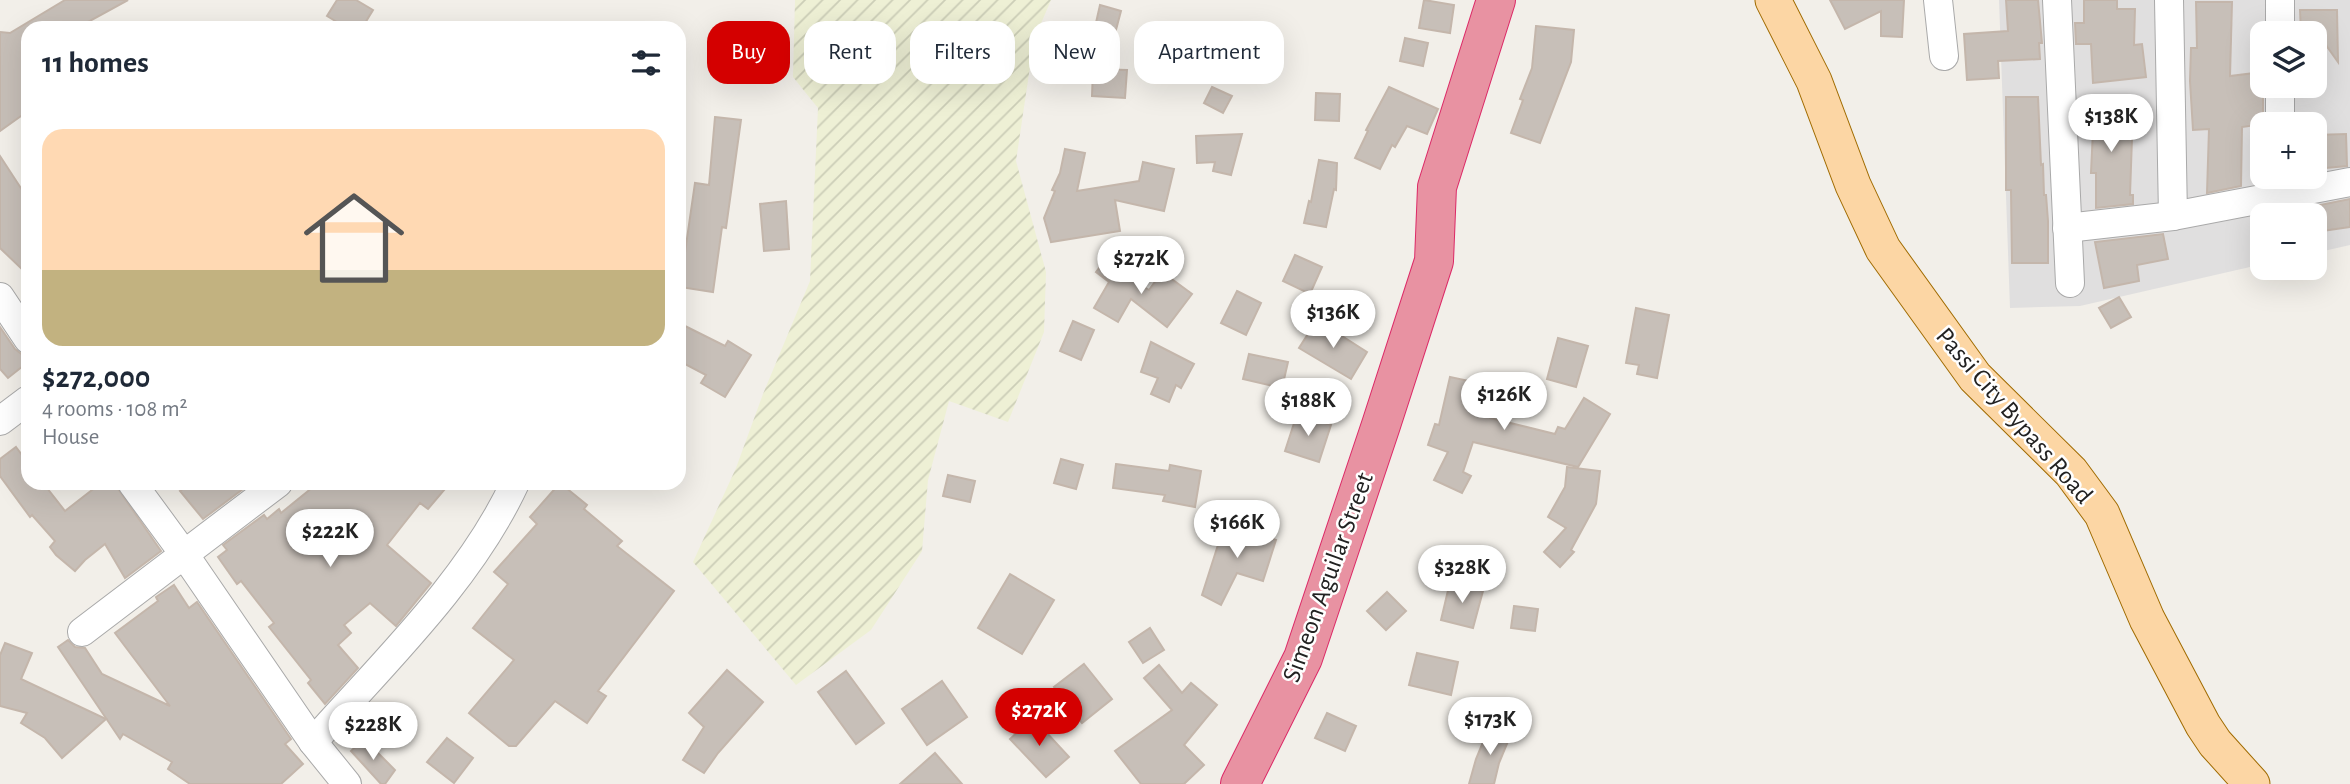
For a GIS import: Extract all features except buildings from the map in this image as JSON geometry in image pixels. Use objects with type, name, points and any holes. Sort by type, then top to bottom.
[{"type":"highway","name":"Simeon Aguilar Street","points":[[1240,784],[1303,658],[1381,425],[1434,261],[1437,187],[1496,0]]},
{"type":"main road","name":"Passi City Bypass Road","points":[[1773,0],[1814,81],[1853,185],[1883,249],[1975,377],[2071,472],[2102,514],[2147,620],[2203,725],[2215,743],[2252,784]]},
{"type":"street","points":[[1938,0],[1944,56]]},
{"type":"street","points":[[2057,0],[2070,283]]},
{"type":"street","points":[[2169,0],[2173,216]]},
{"type":"street","points":[[2327,183],[2350,182]]},
{"type":"street","points":[[2067,228],[2173,216],[2269,189]]},
{"type":"street","points":[[0,297],[21,328]]},
{"type":"street","points":[[0,421],[21,405]]},
{"type":"street","points":[[137,490],[313,742],[334,779]]},
{"type":"street","points":[[82,632],[269,490]]},
{"type":"street","points":[[313,742],[441,597],[499,517],[512,490]]},
{"type":"shaded area","points":[[1999,0],[2350,0],[2350,245],[2327,250],[2327,203],[2250,203],[2250,267],[2080,306],[2010,308]]},
{"type":"green space","points":[[795,0],[1051,0],[1042,21],[1029,21],[1029,74],[1016,161],[1046,272],[1044,332],[1008,422],[949,401],[928,480],[922,551],[871,630],[796,685],[693,562],[736,468],[763,394],[810,281],[818,108],[793,77]]}]
